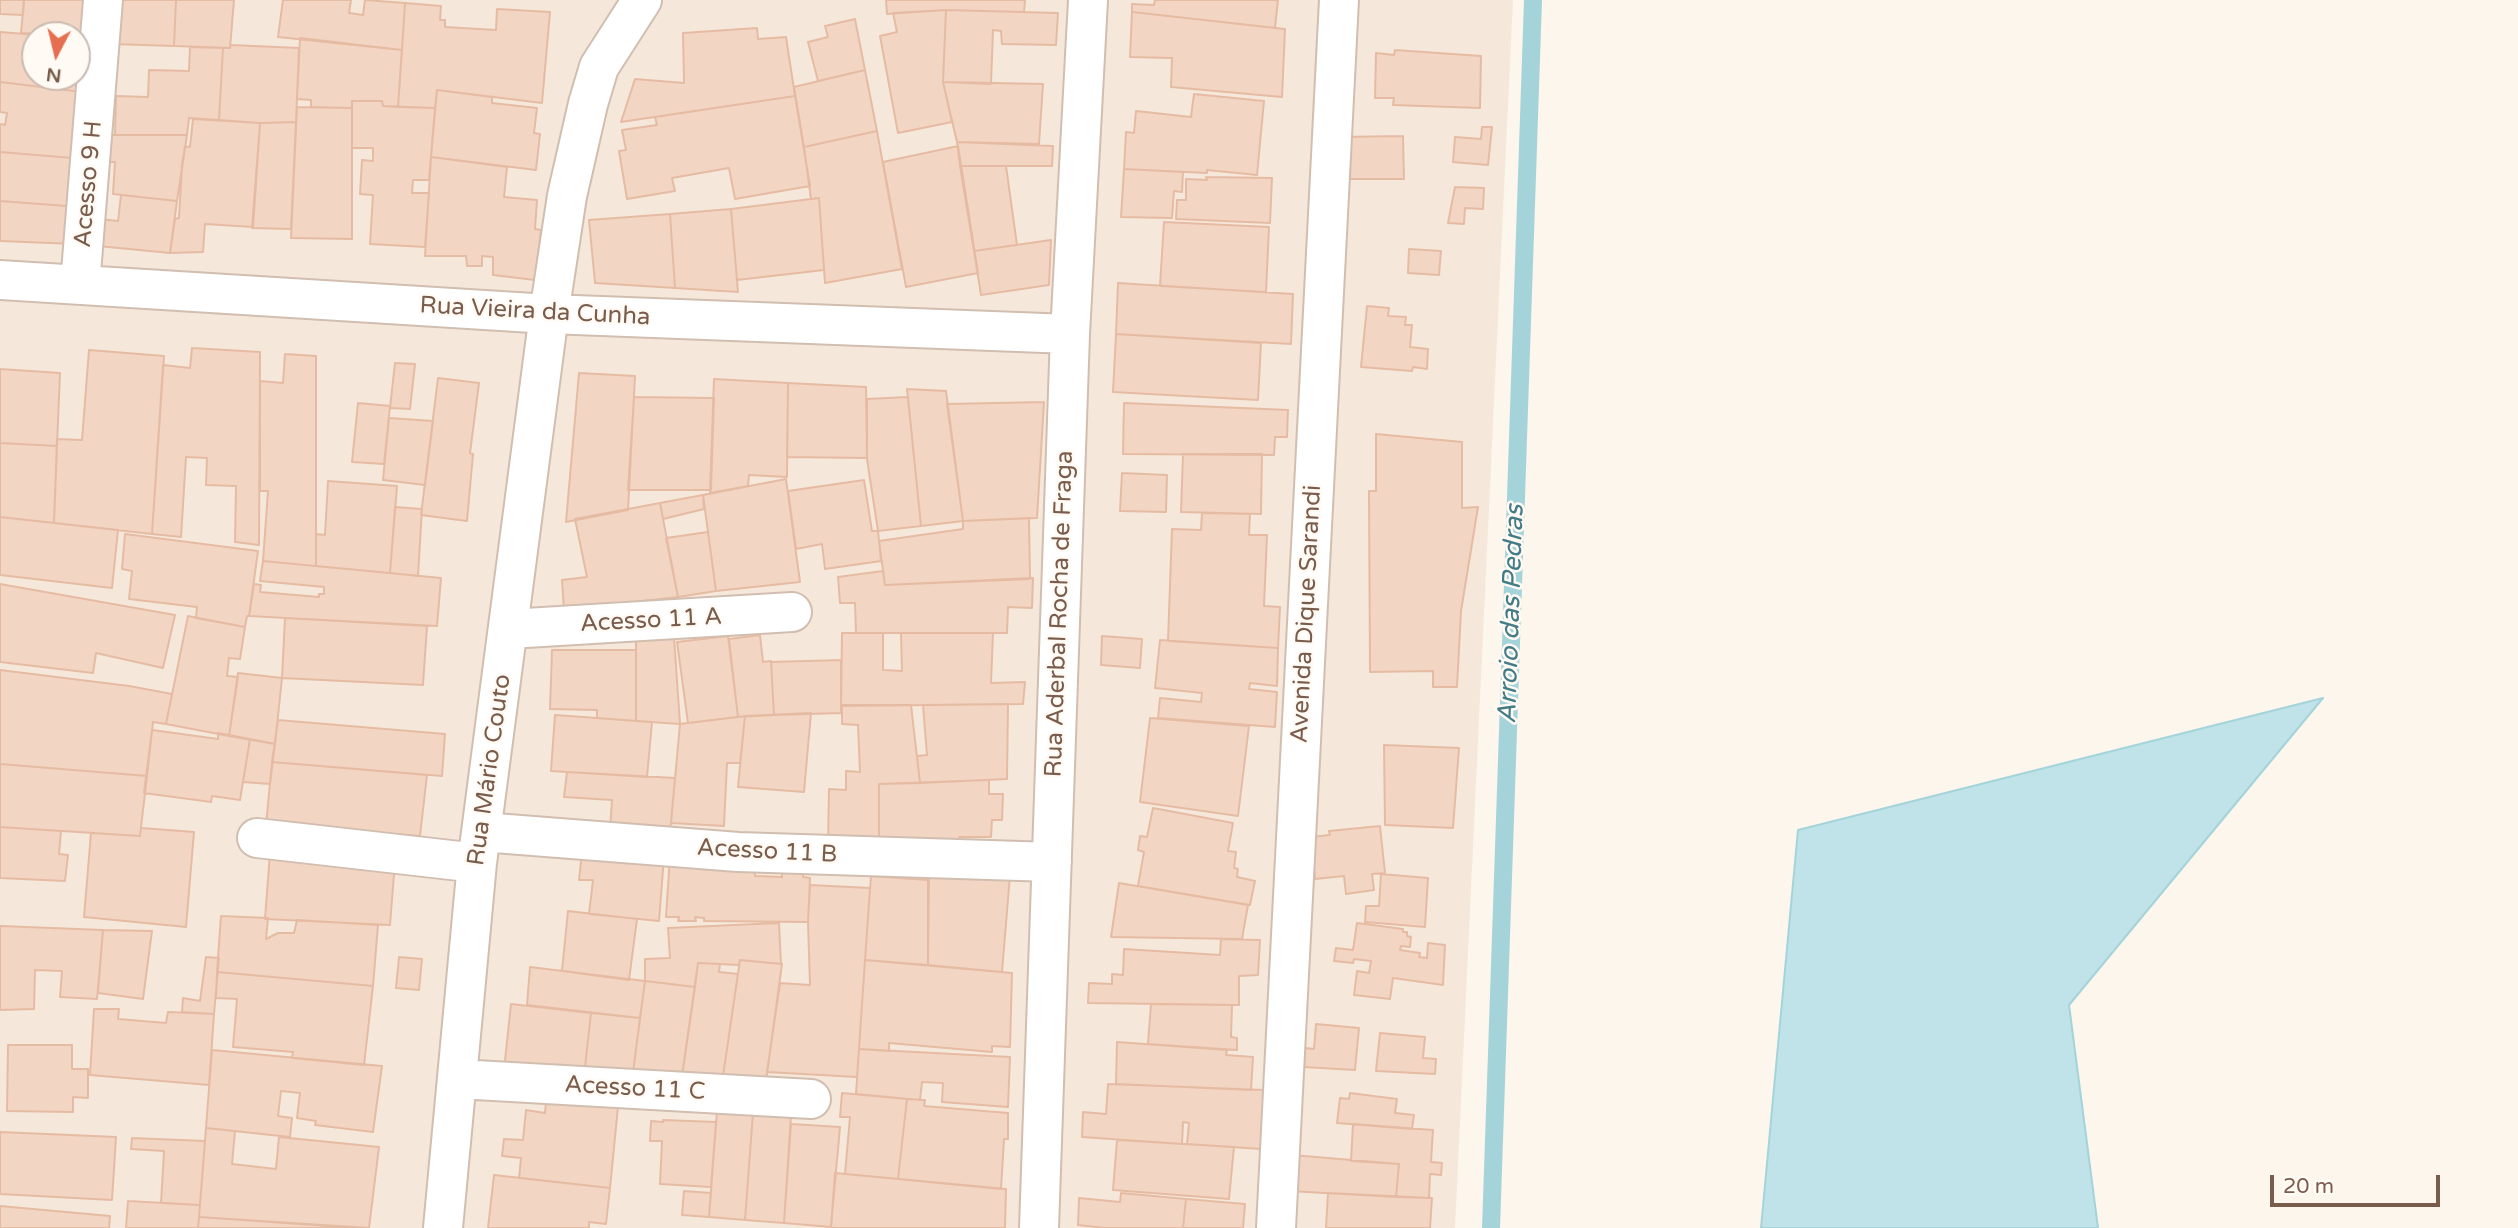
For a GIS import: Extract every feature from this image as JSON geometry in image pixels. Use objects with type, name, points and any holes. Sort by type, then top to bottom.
[{"type":"street","name":"Acesso 9 H","points":[[80,285],[103,0]]},
{"type":"street","name":"Rua Mário Couto","points":[[443,1228],[480,848],[549,314],[567,196],[599,66],[642,0]]},
{"type":"street","name":"Rua Aderbal Rocha de Fraga","points":[[1039,1228],[1070,334],[1088,0]]},
{"type":"street","name":"Avenida Dique Sarandi","points":[[1276,1228],[1339,0]]},
{"type":"street","name":"Rua Vieira da Cunha","points":[[0,279],[549,314],[1070,334]]},
{"type":"street","name":"Acesso 11 A","points":[[509,629],[792,612]]},
{"type":"street","points":[[257,838],[480,848]]},
{"type":"street","name":"Acesso 11 B","points":[[480,848],[738,852],[1052,862]]},
{"type":"street","name":"Acesso 11 C","points":[[458,1079],[811,1099]]},
{"type":"shaded area","points":[[0,0],[1513,0],[1455,1228],[0,1228]]},
{"type":"water","points":[[2323,698],[2069,1005],[2098,1228],[1761,1228],[1798,830]]},
{"type":"building","points":[[0,0],[24,0],[23,15],[0,14]]},
{"type":"building","points":[[24,0],[94,0],[91,40],[91,21],[22,21]]},
{"type":"building","points":[[108,0],[176,0],[174,46],[113,44]]},
{"type":"building","points":[[176,0],[234,0],[230,48],[174,46]]},
{"type":"building","points":[[283,0],[351,0],[349,13],[363,15],[365,0],[405,3],[402,50],[278,37]]},
{"type":"building","points":[[886,0],[1025,0],[1024,12],[946,10],[887,14]]},
{"type":"building","points":[[1155,0],[1278,0],[1275,28],[1132,12],[1132,4],[1154,5]]},
{"type":"building","points":[[405,3],[441,6],[440,20],[445,20],[445,27],[496,30],[497,9],[550,12],[542,103],[437,90],[435,108],[398,107]]},
{"type":"building","points":[[946,10],[943,82],[952,122],[898,133],[880,36],[897,32],[893,13]]},
{"type":"building","points":[[946,10],[1058,13],[1056,45],[1002,44],[1001,31],[993,30],[991,84],[943,82]]},
{"type":"building","points":[[1132,12],[1285,29],[1282,97],[1171,87],[1172,58],[1130,57]]},
{"type":"building","points":[[855,19],[865,70],[818,81],[808,42],[828,37],[825,26]]},
{"type":"building","points":[[757,28],[758,39],[786,37],[795,96],[621,122],[635,79],[684,83],[683,33]]},
{"type":"building","points":[[0,32],[21,34],[21,85],[0,82]]},
{"type":"building","points":[[300,38],[402,50],[398,107],[383,106],[382,101],[352,101],[352,108],[311,107],[311,100],[297,99]]},
{"type":"building","points":[[231,45],[299,48],[296,122],[219,120],[223,48],[230,48]]},
{"type":"building","points":[[190,47],[223,48],[219,120],[189,118],[187,135],[115,135],[116,96],[148,97],[149,70],[189,71]]},
{"type":"building","points":[[1395,50],[1481,56],[1480,108],[1393,105],[1394,98],[1375,98],[1376,53],[1394,55]]},
{"type":"building","points":[[865,70],[877,131],[804,147],[794,87]]},
{"type":"building","points":[[0,82],[21,85],[21,91],[91,93],[85,159],[0,152],[0,124],[5,125],[7,113],[0,112]]},
{"type":"building","points":[[943,82],[1043,84],[1039,144],[957,142]]},
{"type":"building","points":[[437,90],[492,97],[492,103],[537,108],[534,133],[540,134],[536,170],[431,157]]},
{"type":"building","points":[[1194,94],[1264,101],[1257,175],[1207,170],[1207,173],[1124,169],[1126,132],[1134,133],[1136,111],[1191,117]]},
{"type":"building","points":[[795,96],[810,186],[735,199],[729,168],[672,178],[675,191],[627,199],[619,151],[626,150],[622,130],[657,125],[655,117]]},
{"type":"building","points":[[352,101],[382,101],[383,106],[435,108],[429,180],[413,180],[412,193],[429,193],[425,247],[370,244],[373,195],[360,194],[362,160],[373,161],[373,148],[352,148]]},
{"type":"building","points":[[297,107],[352,108],[352,239],[291,238]]},
{"type":"building","points":[[193,119],[260,123],[253,227],[205,224],[203,252],[170,253],[175,219],[179,218],[185,146],[190,147]]},
{"type":"building","points":[[296,122],[291,229],[252,228],[260,123]]},
{"type":"building","points":[[1482,127],[1492,127],[1488,165],[1453,162],[1455,137],[1481,139]]},
{"type":"building","points":[[877,131],[902,269],[825,283],[819,198],[811,199],[804,147]]},
{"type":"building","points":[[106,135],[187,135],[177,201],[113,194],[115,162],[104,162]]},
{"type":"building","points":[[1403,136],[1404,179],[1340,179],[1339,137]]},
{"type":"building","points":[[957,142],[1053,146],[1052,166],[960,166]]},
{"type":"building","points":[[958,146],[978,273],[906,287],[883,162]]},
{"type":"building","points":[[0,152],[85,159],[80,207],[0,201]]},
{"type":"building","points":[[431,157],[507,167],[504,197],[537,200],[535,229],[541,230],[535,280],[493,275],[493,257],[482,256],[482,266],[467,266],[466,256],[425,256]]},
{"type":"building","points":[[960,166],[1006,166],[1017,245],[974,251]]},
{"type":"building","points":[[1124,169],[1183,172],[1182,192],[1174,191],[1172,218],[1121,217]]},
{"type":"building","points":[[1206,177],[1272,178],[1270,223],[1176,219],[1177,200],[1186,200],[1186,179],[1207,180]]},
{"type":"building","points":[[1455,187],[1484,188],[1483,209],[1465,208],[1464,224],[1448,223]]},
{"type":"building","points":[[121,195],[177,201],[170,253],[98,246],[100,219],[118,221]]},
{"type":"building","points":[[819,198],[824,270],[737,280],[731,209]]},
{"type":"building","points":[[0,201],[80,207],[75,244],[0,241]]},
{"type":"building","points":[[731,209],[738,292],[675,288],[670,214]]},
{"type":"building","points":[[670,214],[675,288],[595,283],[589,220]]},
{"type":"building","points":[[1164,222],[1269,227],[1266,292],[1160,286]]},
{"type":"building","points":[[1051,240],[1049,285],[981,295],[974,251]]},
{"type":"building","points":[[1409,249],[1441,251],[1439,275],[1408,273]]},
{"type":"building","points":[[1118,283],[1293,294],[1291,344],[1116,334]]},
{"type":"building","points":[[1367,306],[1389,308],[1388,316],[1406,317],[1405,325],[1412,325],[1410,347],[1428,349],[1427,369],[1413,367],[1412,371],[1361,367]]},
{"type":"building","points":[[1116,334],[1261,343],[1258,400],[1113,392]]},
{"type":"building","points":[[192,348],[260,352],[259,545],[235,542],[236,486],[206,485],[207,458],[186,457],[181,537],[152,534],[163,365],[190,368]]},
{"type":"building","points":[[89,350],[164,356],[152,534],[54,523],[57,439],[82,440]]},
{"type":"building","points":[[285,354],[316,356],[316,566],[263,561],[268,491],[260,491],[260,381],[283,383]]},
{"type":"building","points":[[395,363],[415,364],[410,409],[390,408]]},
{"type":"building","points":[[0,369],[60,373],[57,446],[0,443]]},
{"type":"building","points":[[579,373],[635,376],[628,510],[566,522]]},
{"type":"building","points":[[438,378],[479,383],[470,453],[473,454],[467,521],[421,515]]},
{"type":"building","points":[[714,379],[788,383],[787,477],[749,475],[748,486],[710,493]]},
{"type":"building","points":[[788,383],[866,387],[867,458],[787,457]]},
{"type":"building","points":[[907,389],[946,391],[963,521],[921,526]]},
{"type":"building","points":[[634,397],[714,398],[711,490],[628,490]]},
{"type":"building","points":[[908,397],[921,526],[878,531],[867,459],[867,399]]},
{"type":"building","points":[[1044,402],[1037,518],[963,521],[947,404]]},
{"type":"building","points":[[358,403],[390,406],[384,464],[352,462]]},
{"type":"building","points":[[1124,403],[1288,410],[1287,437],[1275,437],[1274,455],[1123,454]]},
{"type":"building","points":[[389,418],[433,421],[425,485],[383,480]]},
{"type":"building","points":[[1376,434],[1462,442],[1462,508],[1478,507],[1461,611],[1457,687],[1433,687],[1433,671],[1370,672],[1369,491],[1376,491]]},
{"type":"building","points":[[0,443],[57,446],[54,523],[0,517]]},
{"type":"building","points":[[1183,454],[1262,454],[1261,514],[1181,512]]},
{"type":"building","points":[[1122,473],[1167,475],[1166,512],[1120,511]]},
{"type":"building","points":[[786,479],[800,582],[716,591],[703,495]]},
{"type":"building","points":[[864,480],[872,531],[878,531],[881,561],[825,569],[822,544],[796,549],[788,491]]},
{"type":"building","points":[[328,481],[397,486],[390,573],[316,566],[316,534],[325,535]]},
{"type":"building","points":[[703,495],[704,509],[663,519],[660,503]]},
{"type":"building","points":[[660,503],[678,597],[564,610],[562,580],[587,577],[575,519]]},
{"type":"building","points":[[395,507],[422,509],[418,576],[390,573]]},
{"type":"building","points":[[1202,513],[1250,514],[1249,535],[1267,535],[1264,606],[1280,607],[1278,648],[1168,641],[1172,529],[1201,530]]},
{"type":"building","points":[[0,517],[118,530],[112,588],[0,575]]},
{"type":"building","points":[[1029,518],[1030,579],[885,585],[879,541],[963,529],[963,521]]},
{"type":"building","points":[[708,532],[716,591],[678,597],[666,538]]},
{"type":"building","points":[[125,534],[258,551],[245,627],[196,618],[197,607],[129,599],[132,571],[122,569]]},
{"type":"building","points":[[263,561],[441,578],[437,626],[249,616],[254,584],[261,585],[260,592],[319,597],[319,594],[324,594],[324,587],[260,581]]},
{"type":"building","points":[[883,571],[885,585],[1033,578],[1032,608],[1008,607],[1007,633],[856,633],[855,603],[840,603],[838,577]]},
{"type":"building","points":[[0,584],[175,615],[163,668],[96,653],[93,673],[0,662]]},
{"type":"building","points":[[188,616],[245,627],[240,659],[229,658],[227,676],[238,677],[229,736],[166,724]]},
{"type":"building","points":[[285,618],[427,626],[423,685],[282,678]]},
{"type":"building","points":[[842,633],[883,633],[883,670],[902,671],[901,633],[993,633],[991,683],[1025,682],[1023,704],[841,706]]},
{"type":"building","points":[[760,635],[763,662],[771,661],[774,715],[738,717],[729,639]]},
{"type":"building","points":[[728,636],[738,717],[688,723],[677,642]]},
{"type":"building","points":[[1102,636],[1142,639],[1140,668],[1101,665]]},
{"type":"building","points":[[636,637],[674,637],[680,724],[636,721]]},
{"type":"building","points":[[1160,640],[1278,648],[1277,686],[1250,683],[1249,689],[1277,692],[1275,727],[1158,718],[1160,698],[1201,702],[1202,693],[1155,688]]},
{"type":"building","points":[[552,650],[636,650],[636,721],[597,718],[597,710],[550,709]]},
{"type":"building","points":[[841,660],[841,713],[774,715],[771,662]]},
{"type":"building","points":[[0,670],[172,694],[166,724],[153,722],[147,776],[0,764]]},
{"type":"building","points":[[238,673],[282,678],[275,744],[229,736]]},
{"type":"building","points":[[1008,704],[1007,779],[920,783],[917,756],[927,755],[923,705]]},
{"type":"building","points":[[842,705],[911,705],[920,783],[879,784],[879,844],[828,842],[829,789],[846,790],[846,771],[860,772],[858,725],[842,724]]},
{"type":"building","points":[[811,713],[804,792],[738,787],[745,716]]},
{"type":"building","points":[[555,715],[652,722],[647,777],[551,771]]},
{"type":"building","points":[[745,716],[740,763],[727,763],[724,826],[671,823],[680,724]]},
{"type":"building","points":[[1150,718],[1249,726],[1238,816],[1140,802]]},
{"type":"building","points":[[278,720],[445,734],[442,776],[272,762]]},
{"type":"building","points":[[152,730],[218,739],[218,733],[250,739],[240,800],[212,796],[211,802],[144,793]]},
{"type":"building","points":[[250,739],[275,744],[270,784],[243,782]]},
{"type":"building","points":[[1384,745],[1459,748],[1453,828],[1385,825]]},
{"type":"building","points":[[272,762],[427,775],[420,836],[266,825]]},
{"type":"building","points":[[0,764],[147,776],[140,836],[0,827]]},
{"type":"building","points":[[567,772],[675,778],[670,833],[610,830],[612,800],[564,797]]},
{"type":"building","points":[[989,780],[989,794],[1003,794],[1002,820],[992,820],[991,837],[959,837],[959,847],[932,839],[879,837],[879,784]]},
{"type":"building","points":[[1153,808],[1233,823],[1228,851],[1236,852],[1234,868],[1238,869],[1237,877],[1255,881],[1250,905],[1138,886],[1144,852],[1138,850],[1140,836],[1147,837]]},
{"type":"building","points":[[1380,826],[1385,873],[1372,874],[1374,890],[1346,894],[1344,876],[1315,879],[1311,837],[1330,835],[1329,831]]},
{"type":"building","points":[[0,827],[61,831],[59,854],[68,855],[65,881],[0,878]]},
{"type":"building","points":[[141,828],[194,832],[186,927],[84,917],[91,833],[140,836]]},
{"type":"building","points":[[582,852],[664,857],[659,921],[589,914],[593,880],[579,880]]},
{"type":"building","points":[[270,853],[395,862],[390,925],[265,919]]},
{"type":"building","points":[[670,857],[756,863],[755,876],[782,877],[782,870],[803,870],[803,877],[810,878],[808,922],[704,921],[704,918],[695,917],[696,921],[678,921],[679,917],[666,917]]},
{"type":"building","points":[[929,872],[1010,875],[1002,972],[928,965]]},
{"type":"building","points":[[1381,874],[1428,878],[1425,927],[1365,922],[1366,906],[1379,906]]},
{"type":"building","points":[[871,876],[928,880],[928,965],[865,960]]},
{"type":"building","points":[[1119,883],[1248,905],[1242,939],[1111,937]]},
{"type":"building","points":[[810,885],[870,888],[857,1077],[767,1072],[780,983],[810,985]]},
{"type":"building","points":[[568,911],[637,919],[629,980],[562,971]]},
{"type":"building","points":[[221,916],[268,918],[266,939],[278,933],[294,933],[297,920],[378,925],[373,986],[217,972]]},
{"type":"building","points":[[779,923],[781,964],[740,960],[739,965],[698,963],[695,987],[645,981],[645,959],[670,958],[668,928]]},
{"type":"building","points":[[1357,923],[1403,929],[1407,936],[1411,937],[1410,947],[1401,946],[1400,950],[1420,953],[1419,957],[1427,958],[1428,943],[1445,945],[1443,985],[1393,978],[1390,999],[1354,995],[1357,971],[1369,973],[1371,961],[1334,961],[1336,948],[1353,950]]},
{"type":"building","points":[[0,926],[103,930],[97,999],[60,997],[62,971],[35,970],[34,1009],[0,1010]]},
{"type":"building","points":[[103,930],[152,931],[143,999],[98,993]]},
{"type":"building","points":[[1221,939],[1260,940],[1258,975],[1239,976],[1239,1005],[1088,1003],[1089,983],[1112,984],[1112,974],[1123,975],[1124,949],[1220,955]]},
{"type":"building","points":[[206,957],[219,958],[214,1014],[182,1012],[183,998],[200,1001]]},
{"type":"building","points":[[399,957],[422,959],[419,990],[396,988]]},
{"type":"building","points":[[740,960],[782,964],[766,1081],[723,1076]]},
{"type":"building","points":[[865,960],[1012,973],[1010,1047],[992,1046],[992,1052],[889,1043],[889,1051],[859,1049]]},
{"type":"building","points":[[698,963],[720,964],[719,972],[738,974],[723,1076],[681,1083]]},
{"type":"building","points":[[530,967],[645,981],[640,1018],[527,1005]]},
{"type":"building","points":[[217,972],[373,986],[364,1065],[292,1058],[293,1052],[233,1047],[237,999],[216,998]]},
{"type":"building","points":[[645,981],[695,987],[681,1083],[632,1080]]},
{"type":"building","points":[[511,1004],[591,1013],[584,1076],[504,1070]]},
{"type":"building","points":[[1151,1004],[1232,1005],[1231,1037],[1237,1038],[1237,1050],[1148,1044]]},
{"type":"building","points":[[94,1009],[119,1009],[118,1019],[166,1023],[168,1012],[214,1014],[209,1085],[90,1075]]},
{"type":"building","points":[[591,1013],[640,1018],[632,1080],[584,1076]]},
{"type":"building","points":[[1316,1024],[1359,1028],[1355,1070],[1304,1067],[1305,1048],[1314,1049]]},
{"type":"building","points":[[1380,1033],[1425,1037],[1423,1058],[1436,1059],[1435,1074],[1376,1071]]},
{"type":"building","points":[[1117,1042],[1227,1050],[1226,1055],[1253,1057],[1251,1090],[1116,1084]]},
{"type":"building","points":[[8,1045],[72,1045],[72,1069],[88,1069],[88,1098],[73,1097],[73,1112],[7,1111]]},
{"type":"building","points":[[859,1049],[1010,1057],[1008,1107],[942,1102],[943,1083],[922,1082],[920,1100],[856,1094]]},
{"type":"building","points":[[212,1050],[382,1066],[373,1132],[315,1125],[316,1121],[297,1118],[300,1093],[281,1091],[278,1116],[292,1118],[290,1137],[206,1128]]},
{"type":"building","points":[[1108,1084],[1264,1090],[1261,1149],[1187,1144],[1189,1123],[1183,1122],[1182,1144],[1082,1137],[1083,1112],[1106,1114]]},
{"type":"building","points":[[842,1093],[907,1099],[898,1179],[845,1174],[850,1117],[840,1117]]},
{"type":"building","points":[[1350,1093],[1397,1099],[1395,1113],[1414,1115],[1412,1129],[1337,1123],[1340,1098],[1349,1099]]},
{"type":"building","points":[[907,1099],[925,1100],[924,1106],[1008,1113],[1008,1139],[1004,1139],[1001,1189],[898,1179]]},
{"type":"building","points":[[546,1102],[618,1107],[610,1188],[519,1178],[521,1158],[502,1156],[504,1139],[523,1140],[526,1110],[545,1113]]},
{"type":"building","points":[[717,1111],[753,1113],[745,1220],[709,1217]]},
{"type":"building","points":[[753,1113],[791,1115],[784,1223],[745,1220]]},
{"type":"building","points":[[651,1121],[716,1122],[711,1187],[660,1184],[662,1141],[650,1141]]},
{"type":"building","points":[[791,1124],[840,1127],[831,1227],[784,1223]]},
{"type":"building","points":[[1353,1124],[1433,1130],[1431,1162],[1442,1163],[1441,1175],[1430,1174],[1429,1198],[1396,1197],[1399,1164],[1351,1161]]},
{"type":"building","points":[[206,1128],[235,1131],[232,1164],[276,1169],[279,1137],[379,1147],[369,1228],[199,1217]]},
{"type":"building","points":[[0,1132],[116,1137],[112,1200],[0,1194]]},
{"type":"building","points":[[132,1138],[205,1141],[200,1205],[161,1203],[164,1151],[131,1149]]},
{"type":"building","points":[[1117,1140],[1234,1147],[1229,1199],[1113,1190]]},
{"type":"building","points":[[1292,1155],[1399,1164],[1396,1197],[1289,1191]]},
{"type":"building","points":[[835,1173],[1006,1189],[1005,1228],[831,1228]]},
{"type":"building","points":[[494,1175],[610,1188],[606,1224],[589,1222],[589,1228],[488,1228]]},
{"type":"building","points":[[684,1191],[711,1193],[709,1217],[682,1215]]},
{"type":"building","points":[[1121,1193],[1186,1199],[1183,1228],[1105,1228],[1078,1225],[1079,1198],[1120,1202]]},
{"type":"building","points":[[1328,1193],[1432,1198],[1430,1228],[1326,1228]]},
{"type":"building","points":[[1186,1199],[1245,1204],[1243,1228],[1183,1228]]},
{"type":"building","points":[[128,1201],[200,1205],[198,1228],[126,1228]]},
{"type":"building","points":[[0,1206],[110,1216],[109,1228],[0,1228]]},
{"type":"building","points":[[199,1217],[356,1228],[198,1228]]},
{"type":"waterway","name":"Arroio das Pedras","points":[[1491,1228],[1533,0]]}]
